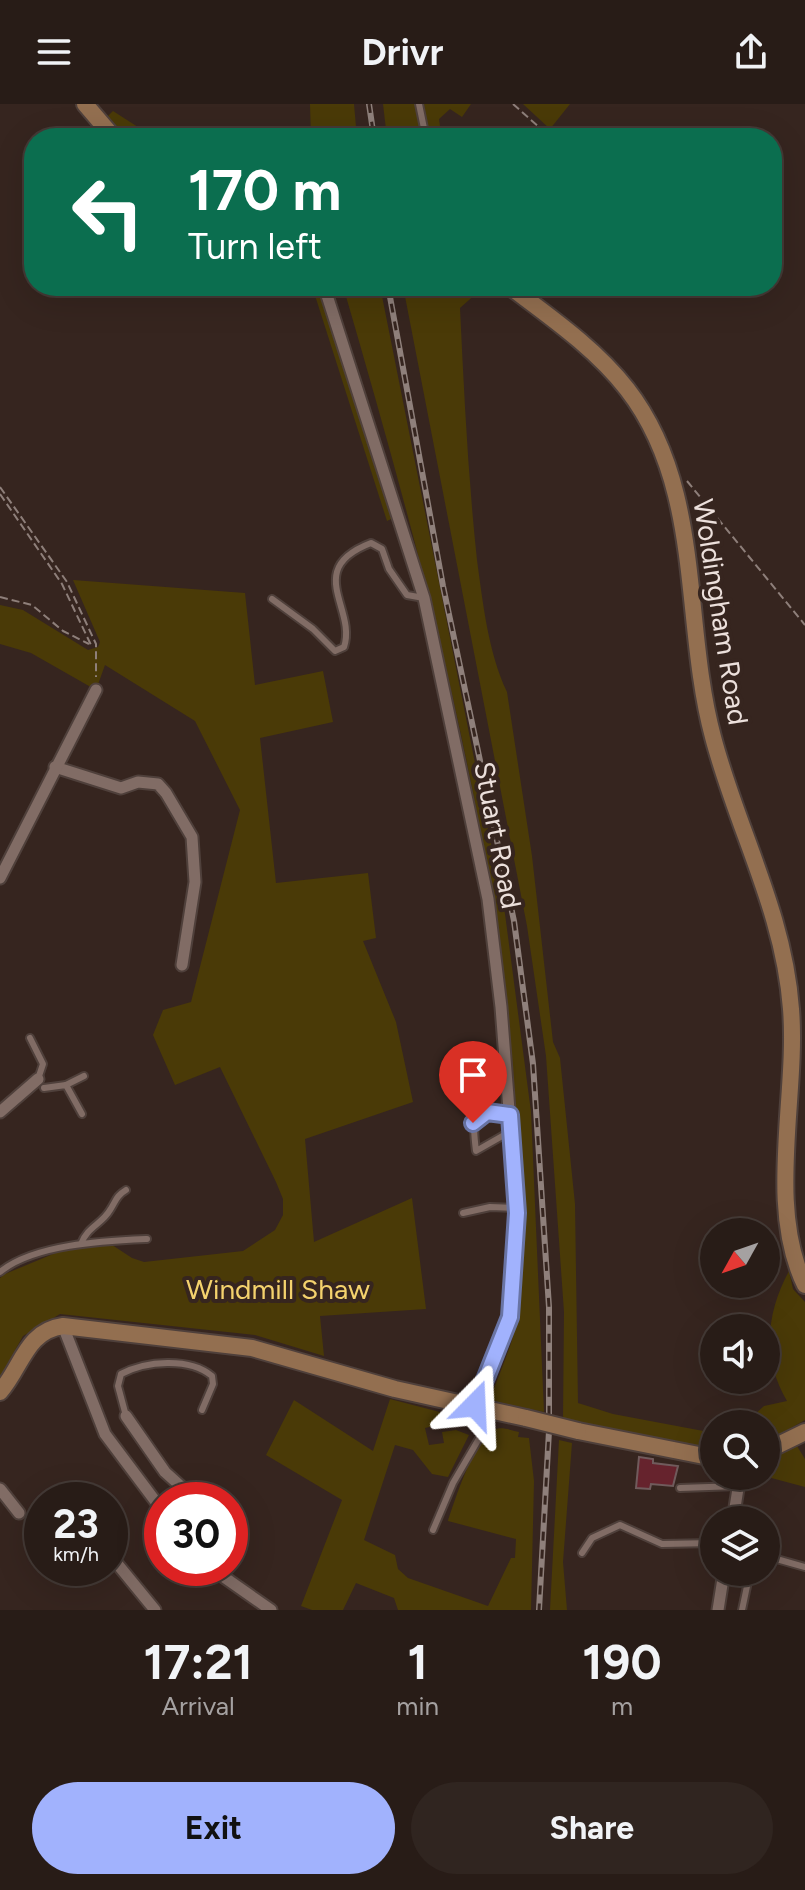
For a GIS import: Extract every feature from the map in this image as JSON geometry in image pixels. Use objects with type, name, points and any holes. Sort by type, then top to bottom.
[{"type":"street","points":[[85,104],[105,128]]},
{"type":"street","name":"Stuart Road","points":[[327,296],[424,598],[488,899],[517,1208],[510,1317],[475,1405]]},
{"type":"street","name":"Woldingham Road","points":[[522,296],[575,336],[611,371],[640,408],[666,456],[682,519],[701,685],[713,738],[773,910],[786,961],[792,1045],[788,1212],[797,1268],[805,1285]]},
{"type":"street","points":[[0,878],[96,690]]},
{"type":"street","points":[[55,767],[121,788],[138,782],[158,784],[166,793],[192,837],[195,882],[182,965]]},
{"type":"street","points":[[0,1112],[38,1079]]},
{"type":"street","points":[[63,1326],[105,1434],[144,1486]]},
{"type":"street","points":[[0,1392],[32,1341],[50,1328],[63,1326],[252,1348],[395,1389],[700,1455]]},
{"type":"street","points":[[126,1416],[165,1472],[176,1482]]},
{"type":"street","points":[[780,1446],[803,1437]]},
{"type":"street","points":[[0,1489],[19,1513]]},
{"type":"street","points":[[128,1577],[155,1610]]},
{"type":"street","points":[[238,1586],[271,1610]]},
{"type":"street","points":[[718,1610],[722,1586]]},
{"type":"lane","points":[[419,104],[424,128]]},
{"type":"lane","points":[[272,599],[313,629],[330,649],[335,651],[344,647],[347,638],[335,594],[338,574],[352,551],[371,543],[382,549],[389,569],[407,595],[424,598]]},
{"type":"lane","points":[[30,1038],[43,1064],[38,1079],[66,1085],[84,1076]]},
{"type":"lane","points":[[66,1085],[82,1114]]},
{"type":"lane","points":[[510,1115],[487,1112],[476,1117],[473,1123],[476,1151],[511,1131]]},
{"type":"lane","points":[[81,1244],[86,1231],[110,1211],[118,1195],[126,1190]]},
{"type":"lane","points":[[463,1213],[490,1207],[517,1208]]},
{"type":"lane","points":[[0,1272],[22,1260],[81,1244],[147,1239]]},
{"type":"lane","points":[[126,1416],[118,1386],[121,1374],[169,1364],[190,1365],[212,1376],[213,1384],[202,1410]]},
{"type":"lane","points":[[433,1530],[453,1483],[496,1410]]},
{"type":"lane","points":[[680,1488],[700,1486]]},
{"type":"lane","points":[[582,1553],[592,1538],[620,1525],[662,1544],[700,1543]]},
{"type":"lane","points":[[780,1560],[805,1567]]},
{"type":"lane","points":[[742,1610],[747,1586]]},
{"type":"path","points":[[513,104],[539,128]]},
{"type":"path","points":[[686,480],[805,625]]},
{"type":"path","points":[[0,487],[67,582],[96,644],[96,690]]},
{"type":"path","points":[[0,494],[55,572],[91,645]]},
{"type":"path","points":[[0,597],[32,605],[63,631],[91,645],[96,644]]},
{"type":"green space","points":[[310,104],[354,104],[356,128],[311,128]]},
{"type":"green space","points":[[383,104],[416,104],[420,128],[386,128]]},
{"type":"green space","points":[[424,104],[471,104],[462,117],[450,109],[439,119],[440,126],[428,128]]},
{"type":"green space","points":[[523,104],[570,104],[549,128]]},
{"type":"green space","points":[[113,111],[139,128],[118,128],[108,116]]},
{"type":"green space","points":[[315,296],[335,296],[397,516],[387,521]]},
{"type":"green space","points":[[346,296],[382,296],[505,914],[531,1112],[544,1412],[490,1400],[516,1325],[523,1260],[521,1178],[505,993],[491,890],[472,788],[400,486]]},
{"type":"green space","points":[[405,296],[474,296],[460,308],[471,497],[487,627],[507,692],[532,856],[553,1042],[560,1058],[575,1204],[578,1403],[613,1414],[700,1430],[700,1448],[563,1419],[564,1312],[546,1056],[527,926]]},
{"type":"green space","name":"Windmill Shaw","points":[[73,580],[245,593],[255,685],[323,671],[333,722],[260,738],[276,883],[368,873],[376,938],[363,941],[396,1022],[413,1102],[305,1139],[314,1242],[412,1198],[426,1309],[320,1316],[324,1356],[255,1335],[60,1314],[23,1336],[0,1377],[0,1278],[5,1274],[77,1244],[103,1239],[144,1262],[243,1251],[275,1230],[283,1215],[283,1199],[276,1182],[220,1067],[175,1085],[153,1035],[163,1010],[191,1002],[240,810],[195,721],[105,665],[96,690],[31,653],[0,644],[0,605],[23,610],[88,650],[98,647],[100,642]]},
{"type":"green space","points":[[789,1271],[793,1289],[805,1302],[805,1420],[780,1434],[780,1410],[760,1410],[764,1406],[787,1401],[780,1387],[780,1314],[773,1314]]},
{"type":"green space","points":[[390,1399],[478,1422],[475,1428],[451,1422],[425,1428],[429,1445],[444,1443],[442,1432],[456,1430],[469,1435],[448,1477],[432,1474],[413,1450],[395,1445],[364,1540],[395,1555],[398,1569],[408,1578],[488,1606],[511,1558],[515,1558],[516,1539],[448,1521],[466,1471],[486,1435],[499,1428],[519,1432],[518,1437],[529,1438],[534,1481],[531,1610],[398,1610],[394,1598],[356,1583],[343,1610],[312,1610],[301,1606],[342,1500],[266,1455],[294,1400],[373,1451]]},
{"type":"green space","points":[[559,1440],[572,1443],[563,1562],[567,1610],[550,1610]]},
{"type":"green space","points":[[797,1446],[805,1459],[805,1487],[780,1480],[780,1453]]},
{"type":"building","points":[[639,1457],[653,1459],[653,1463],[678,1466],[673,1486],[651,1484],[650,1489],[636,1488]]},
{"type":"railway","points":[[369,104],[373,128]]},
{"type":"railway","points":[[390,296],[443,586],[514,921],[533,1064],[549,1307],[549,1431],[539,1610]]},
{"type":"route","points":[[473,1123],[476,1117],[487,1112],[510,1115],[517,1213],[510,1317],[475,1405]]}]
